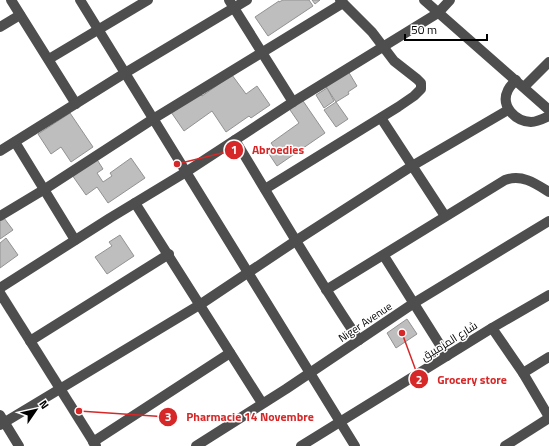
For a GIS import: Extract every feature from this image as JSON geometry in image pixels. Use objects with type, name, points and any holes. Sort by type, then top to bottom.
[{"type":"street","points":[[11,0],[76,104]]},
{"type":"street","points":[[80,0],[355,446]]},
{"type":"street","points":[[49,59],[146,0]]},
{"type":"street","points":[[0,152],[232,4],[247,0]]},
{"type":"street","points":[[424,0],[549,110]]},
{"type":"street","points":[[0,288],[186,172],[293,102],[438,13],[450,0]]},
{"type":"street","points":[[0,216],[342,2],[372,32],[394,61],[417,79],[422,86],[421,89],[414,96],[381,118],[265,189]]},
{"type":"street","points":[[232,4],[293,102]]},
{"type":"street","points":[[0,27],[20,15]]},
{"type":"street","points":[[524,87],[549,62]]},
{"type":"street","points":[[516,80],[508,90],[508,110],[515,117],[530,122],[535,122],[549,116]]},
{"type":"street","points":[[20,446],[2,421],[61,389],[201,304],[412,166],[508,110]]},
{"type":"street","points":[[381,118],[445,216]]},
{"type":"street","points":[[235,140],[358,340]]},
{"type":"street","points":[[15,142],[75,240]]},
{"type":"street","points":[[326,290],[384,256],[445,216],[505,180],[513,177],[522,178],[534,182],[549,192]]},
{"type":"street","points":[[135,203],[201,304],[262,403]]},
{"type":"street","name":"Niger Avenue","points":[[196,446],[414,304],[549,221]]},
{"type":"street","points":[[30,340],[169,254]]},
{"type":"street","points":[[384,256],[447,356]]},
{"type":"street","points":[[0,293],[95,444],[230,353]]},
{"type":"street","name":"شارع المزمبيق","points":[[301,446],[492,328],[549,295]]},
{"type":"street","points":[[492,328],[523,373],[549,418],[505,446]]},
{"type":"street","points":[[523,373],[549,357]]},
{"type":"building","points":[[309,0],[313,6],[268,36],[255,17],[279,1]]},
{"type":"building","points":[[312,0],[320,0],[315,4]]},
{"type":"building","points":[[348,71],[357,86],[348,92],[349,94],[336,102],[325,85]]},
{"type":"building","points":[[232,75],[246,94],[257,86],[270,105],[251,118],[249,116],[226,132],[212,111],[184,131],[171,112],[199,92],[202,96]]},
{"type":"building","points":[[327,88],[334,101],[324,108],[316,95]]},
{"type":"building","points":[[301,98],[325,133],[277,166],[269,154],[276,150],[271,143],[299,123],[288,107]]},
{"type":"building","points":[[336,102],[348,119],[336,127],[324,110]]},
{"type":"building","points":[[70,113],[93,147],[71,162],[61,147],[51,154],[38,134]]},
{"type":"building","points":[[96,158],[103,169],[97,173],[103,182],[112,176],[110,173],[131,158],[145,178],[108,203],[97,187],[86,195],[72,175]]},
{"type":"building","points":[[4,218],[13,230],[0,239],[0,220]]},
{"type":"building","points":[[120,235],[134,256],[107,274],[95,257],[112,246],[109,242]]},
{"type":"building","points":[[6,238],[18,255],[0,268],[0,243]]},
{"type":"building","points":[[407,319],[417,334],[396,348],[387,333]]},
{"type":"place","name":"Abroedies","points":[[177,164]]},
{"type":"place","name":"Grocery store","points":[[402,333]]},
{"type":"place","name":"Pharmacie 14 Novembre","points":[[79,411]]}]
